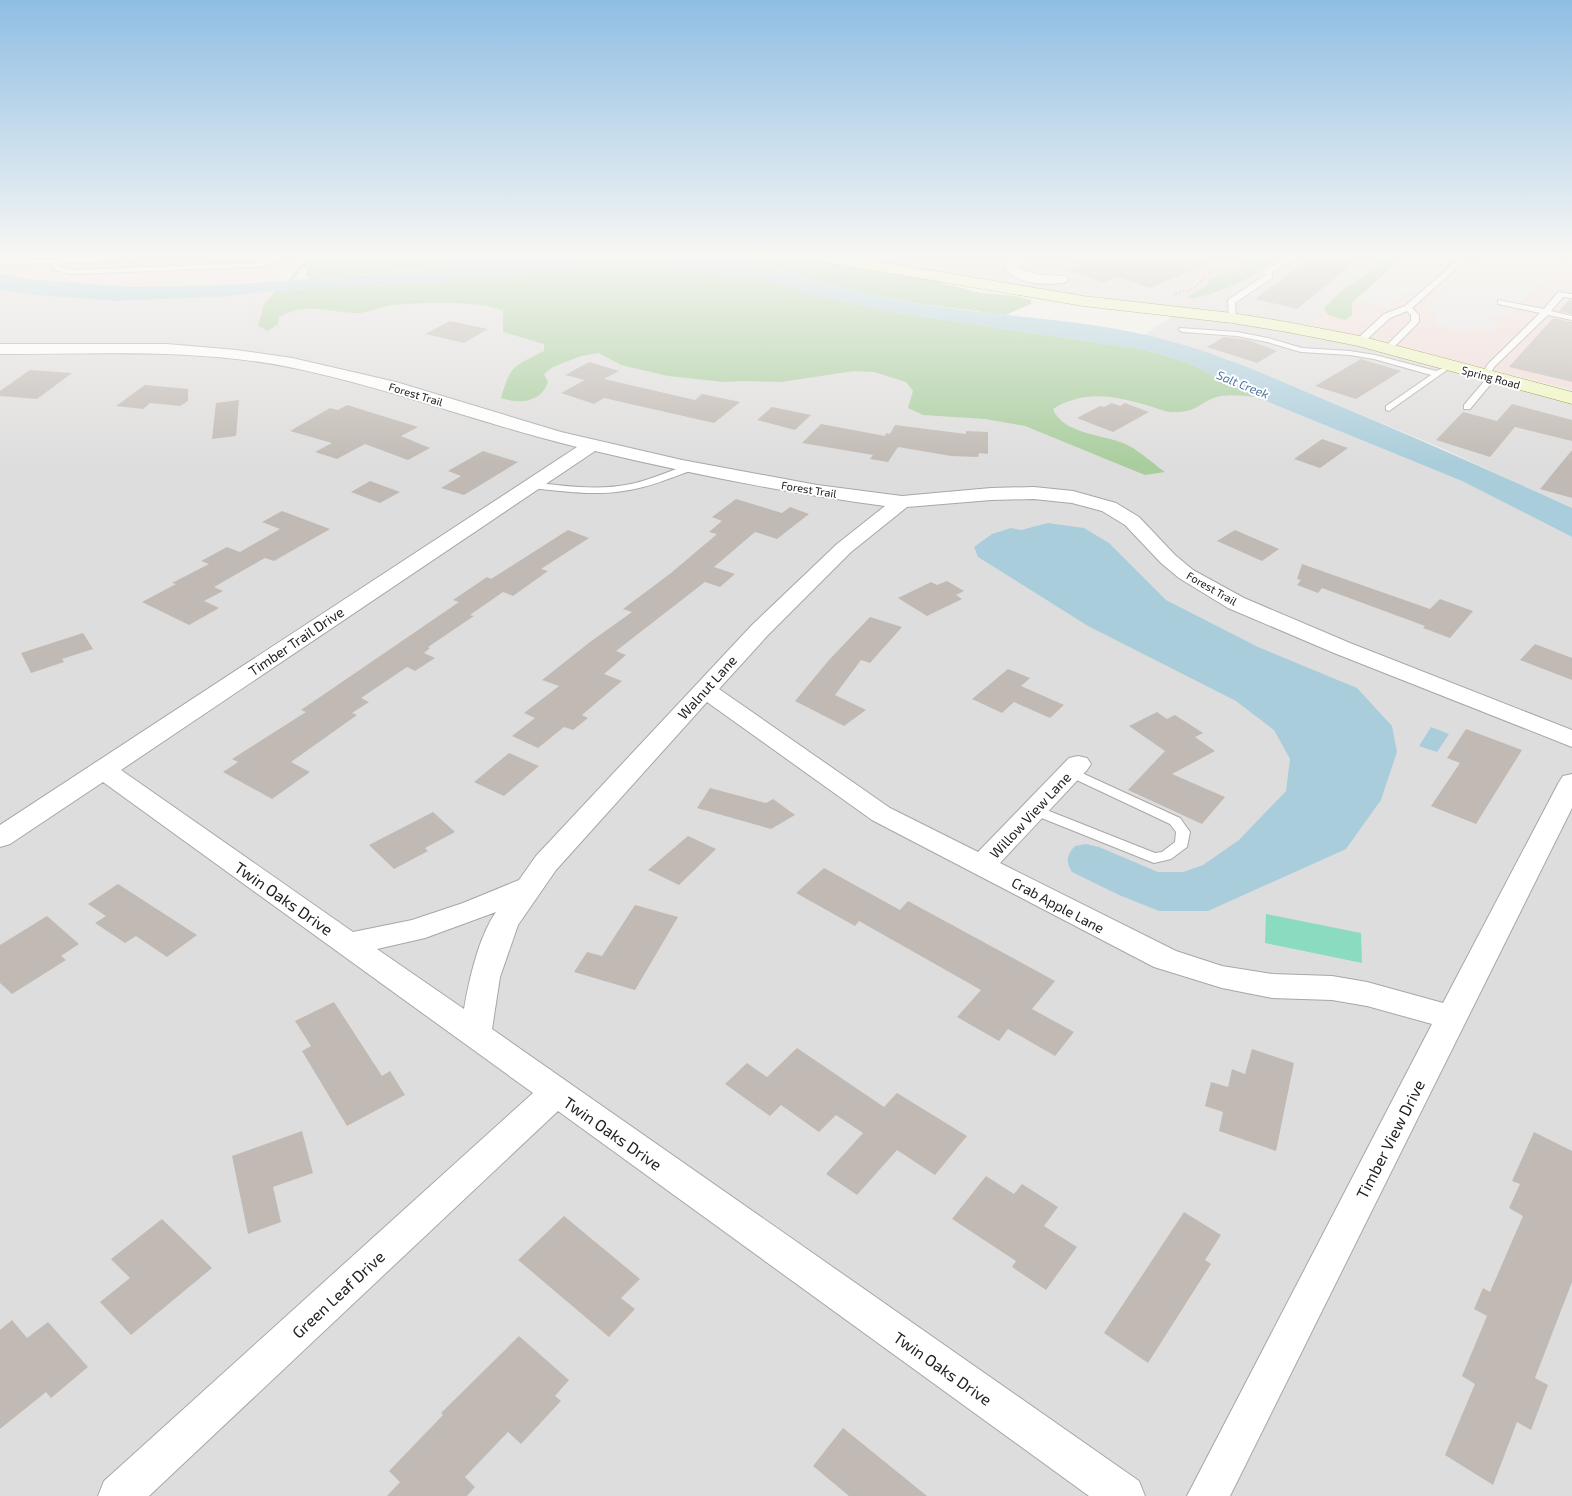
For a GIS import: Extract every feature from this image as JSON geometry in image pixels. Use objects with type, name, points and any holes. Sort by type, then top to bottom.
[{"type":"street","name":"Spring Road","points":[[1275,326],[1360,341],[1388,348],[1444,370],[1488,377],[1572,398]]},
{"type":"street","name":"Forest Trail","points":[[2,351],[166,349],[236,355],[292,363],[377,382],[556,436],[690,468],[808,489],[902,502],[991,494],[1034,493],[1074,497],[1093,502],[1132,521],[1168,559],[1186,574],[1228,599],[1342,648],[1572,739]]},
{"type":"street","name":"Timber Trail Drive","points":[[0,838],[592,445]]},
{"type":"street","name":"Walnut Lane","points":[[475,1034],[485,977],[504,922],[546,862],[760,630],[828,564],[902,502]]},
{"type":"street","name":"Crab Apple Lane","points":[[705,690],[880,814],[1146,951],[1197,971],[1252,983],[1332,988],[1367,994],[1452,1018]]},
{"type":"street","name":"Willow View Lane","points":[[982,866],[1074,768]]},
{"type":"street","name":"Twin Oaks Drive","points":[[103,769],[1124,1496]]},
{"type":"street","name":"Timber View Drive","points":[[1208,1496],[1572,782]]},
{"type":"street","points":[[348,944],[415,930],[473,910],[529,887]]},
{"type":"street","name":"Green Leaf Drive","points":[[119,1496],[557,1092]]},
{"type":"lane","points":[[1360,341],[1376,326]]},
{"type":"lane","points":[[1388,348],[1411,326]]},
{"type":"lane","points":[[1467,407],[1488,377],[1491,366],[1532,326]]},
{"type":"lane","points":[[1183,330],[1260,338],[1301,350],[1366,355],[1444,370]]},
{"type":"lane","points":[[1389,408],[1444,370]]},
{"type":"lane","points":[[531,485],[580,490],[613,490],[655,481],[690,468]]},
{"type":"lane","points":[[1034,810],[1154,858],[1166,856],[1182,844],[1183,832],[1175,821],[1074,768]]},
{"type":"shaded area","points":[[0,326],[1002,326],[1146,350],[1189,363],[1256,397],[1462,481],[1572,537],[1572,1496],[0,1496]]},
{"type":"shaded area","points":[[1158,326],[1273,327],[1365,346],[1572,405],[1572,508],[1439,447],[1225,358],[1144,335]]},
{"type":"shaded area","points":[[1313,326],[1572,326],[1572,390]]},
{"type":"shaded area","points":[[1438,326],[1497,326],[1491,333],[1473,328],[1469,333]]},
{"type":"green space","points":[[258,326],[275,326],[268,331]]},
{"type":"green space","points":[[503,326],[984,326],[1146,350],[1189,363],[1256,397],[1233,395],[1216,397],[1191,410],[1181,412],[1169,412],[1137,402],[1100,396],[1076,399],[1053,409],[1065,424],[1084,432],[1123,443],[1139,452],[1165,472],[1145,475],[1025,426],[985,419],[923,415],[908,408],[913,391],[906,382],[874,372],[854,371],[781,382],[724,382],[668,376],[621,365],[599,353],[581,356],[553,367],[544,374],[548,382],[545,389],[535,398],[522,401],[508,400],[501,398],[511,372],[519,364],[544,351],[544,344],[503,332]]},
{"type":"green space","points":[[1266,914],[1361,933],[1362,963],[1265,943]]},
{"type":"water","name":"Salt Creek","points":[[984,326],[1095,326],[1173,342],[1230,361],[1448,452],[1572,508],[1572,537],[1462,481],[1256,397],[1189,363],[1146,350]]},
{"type":"water","points":[[1048,523],[1084,528],[1109,543],[1166,600],[1258,647],[1357,688],[1392,726],[1397,752],[1381,800],[1346,849],[1208,911],[1159,911],[1119,895],[1072,872],[1068,861],[1070,852],[1075,846],[1086,844],[1099,847],[1158,872],[1183,872],[1203,865],[1239,840],[1286,791],[1290,759],[1274,730],[1236,701],[1088,626],[978,557],[974,547],[992,534],[1011,528],[1021,530]]},
{"type":"water","points":[[1431,727],[1449,734],[1437,752],[1419,746]]},
{"type":"building","points":[[441,326],[473,326],[488,329],[464,343],[425,334]]},
{"type":"building","points":[[1546,326],[1572,326],[1572,382],[1509,367]]},
{"type":"building","points":[[1224,337],[1248,340],[1277,351],[1257,363],[1207,347]]},
{"type":"building","points":[[1361,359],[1401,371],[1356,399],[1315,386]]},
{"type":"building","points":[[589,362],[619,371],[604,379],[695,400],[702,394],[740,402],[714,423],[604,398],[594,404],[561,393],[585,380],[565,375]]},
{"type":"building","points":[[30,370],[72,373],[37,399],[0,396],[0,391]]},
{"type":"building","points":[[145,385],[188,389],[188,401],[180,406],[150,403],[143,409],[116,406]]},
{"type":"building","points":[[239,400],[236,436],[212,439],[216,403]]},
{"type":"building","points":[[1112,403],[1120,406],[1125,403],[1149,412],[1113,432],[1077,418],[1100,406],[1104,407]]},
{"type":"building","points":[[1512,404],[1572,420],[1572,441],[1515,427],[1490,457],[1436,440],[1463,412],[1497,421]]},
{"type":"building","points":[[347,405],[418,427],[401,436],[430,448],[408,460],[365,444],[337,459],[315,452],[332,443],[290,431],[330,408],[338,410]]},
{"type":"building","points":[[772,407],[811,415],[795,430],[757,420]]},
{"type":"building","points":[[821,424],[885,436],[886,433],[890,434],[895,425],[966,434],[966,431],[988,432],[988,454],[979,453],[978,457],[951,456],[898,447],[888,462],[870,459],[873,455],[802,443]]},
{"type":"building","points":[[1322,439],[1348,448],[1320,468],[1294,459]]},
{"type":"building","points":[[1572,450],[1572,498],[1540,489]]},
{"type":"building","points":[[483,451],[518,462],[464,495],[441,488],[461,476],[448,471]]},
{"type":"building","points":[[370,481],[400,492],[380,503],[351,492]]},
{"type":"building","points":[[736,499],[782,513],[790,507],[809,514],[777,539],[755,532],[714,567],[735,574],[720,587],[705,582],[616,651],[626,655],[604,674],[622,681],[582,715],[588,718],[573,730],[564,727],[538,748],[512,736],[535,718],[524,713],[559,686],[542,680],[632,612],[623,609],[671,573],[717,534],[709,532],[722,521],[712,517]]},
{"type":"building","points":[[282,511],[330,529],[274,561],[265,558],[214,587],[223,591],[204,601],[219,608],[189,625],[142,602],[176,584],[172,583],[209,564],[201,561],[227,547],[240,552],[280,529],[262,522]]},
{"type":"building","points":[[568,530],[589,538],[541,569],[548,571],[513,596],[503,592],[470,615],[474,616],[428,647],[430,648],[424,653],[435,658],[415,671],[407,667],[361,698],[369,702],[352,713],[357,715],[291,762],[310,772],[272,799],[223,772],[238,762],[232,759],[306,712],[301,710],[459,602],[453,600],[487,577],[491,579]]},
{"type":"building","points":[[1235,530],[1279,549],[1262,561],[1217,541]]},
{"type":"building","points":[[1302,564],[1430,609],[1440,599],[1473,611],[1450,638],[1423,628],[1425,626],[1322,588],[1318,593],[1297,585],[1301,580],[1297,579]]},
{"type":"building","points":[[947,581],[964,591],[956,595],[962,599],[927,616],[898,598],[931,582],[937,585]]},
{"type":"building","points":[[870,617],[902,627],[870,663],[861,660],[835,695],[866,710],[844,726],[795,701],[829,660]]},
{"type":"building","points":[[83,633],[93,649],[62,659],[64,662],[31,673],[21,653]]},
{"type":"building","points":[[1535,644],[1572,658],[1572,680],[1520,660]]},
{"type":"building","points":[[1008,669],[1030,678],[1021,686],[1064,705],[1050,718],[1014,702],[1002,713],[972,699]]},
{"type":"building","points":[[1157,712],[1167,719],[1175,715],[1203,733],[1195,737],[1215,751],[1172,774],[1225,797],[1202,824],[1128,790],[1165,751],[1129,726]]},
{"type":"building","points":[[1466,729],[1522,750],[1476,824],[1431,806],[1460,763],[1447,758]]},
{"type":"building","points":[[509,753],[539,766],[504,796],[474,782]]},
{"type":"building","points":[[710,788],[766,803],[773,799],[795,815],[771,829],[697,808]]},
{"type":"building","points":[[433,812],[455,832],[425,848],[428,851],[394,869],[369,845]]},
{"type":"building","points":[[688,836],[716,849],[679,885],[648,870]]},
{"type":"building","points":[[824,868],[900,910],[908,901],[1055,981],[1032,1009],[1074,1032],[1055,1056],[1008,1029],[999,1041],[957,1017],[981,990],[859,921],[855,926],[796,893]]},
{"type":"building","points":[[118,884],[197,935],[167,957],[136,936],[125,943],[95,923],[106,916],[88,904]]},
{"type":"building","points":[[635,905],[678,917],[635,990],[574,972],[587,952],[602,956]]},
{"type":"building","points":[[47,916],[79,944],[61,956],[66,960],[12,994],[0,983],[0,945]]},
{"type":"building","points":[[334,1002],[382,1076],[390,1071],[405,1095],[347,1126],[302,1051],[311,1046],[295,1021]]},
{"type":"building","points":[[797,1048],[884,1107],[897,1093],[967,1136],[935,1175],[897,1150],[857,1195],[826,1174],[863,1133],[836,1115],[819,1132],[781,1105],[770,1116],[725,1084],[747,1063],[767,1077]]},
{"type":"building","points":[[1252,1049],[1294,1063],[1276,1151],[1219,1131],[1223,1112],[1205,1106],[1211,1082],[1228,1087],[1232,1069],[1245,1074]]},
{"type":"building","points":[[302,1131],[313,1173],[273,1187],[281,1222],[248,1234],[232,1156]]},
{"type":"building","points":[[1534,1132],[1572,1151],[1572,1282],[1535,1378],[1548,1385],[1531,1430],[1517,1422],[1493,1485],[1445,1455],[1475,1384],[1462,1376],[1487,1316],[1474,1309],[1483,1288],[1490,1292],[1523,1216],[1509,1208],[1520,1184],[1512,1181]]},
{"type":"building","points":[[986,1176],[1014,1194],[1022,1184],[1058,1207],[1044,1226],[1077,1247],[1046,1290],[1012,1267],[1016,1261],[952,1219]]},
{"type":"building","points":[[1184,1212],[1221,1235],[1205,1260],[1211,1264],[1148,1363],[1104,1333]]},
{"type":"building","points":[[564,1216],[640,1279],[621,1298],[635,1309],[609,1337],[518,1260]]},
{"type":"building","points":[[162,1219],[212,1268],[131,1335],[100,1302],[130,1278],[111,1259]]},
{"type":"building","points":[[12,1320],[27,1338],[48,1322],[88,1367],[51,1398],[46,1392],[0,1429],[0,1330]]},
{"type":"building","points":[[519,1336],[569,1380],[555,1396],[561,1401],[521,1444],[508,1432],[465,1477],[475,1487],[467,1496],[387,1496],[400,1482],[389,1471],[443,1415],[441,1413]]},
{"type":"building","points":[[843,1428],[927,1496],[849,1496],[813,1466]]}]
